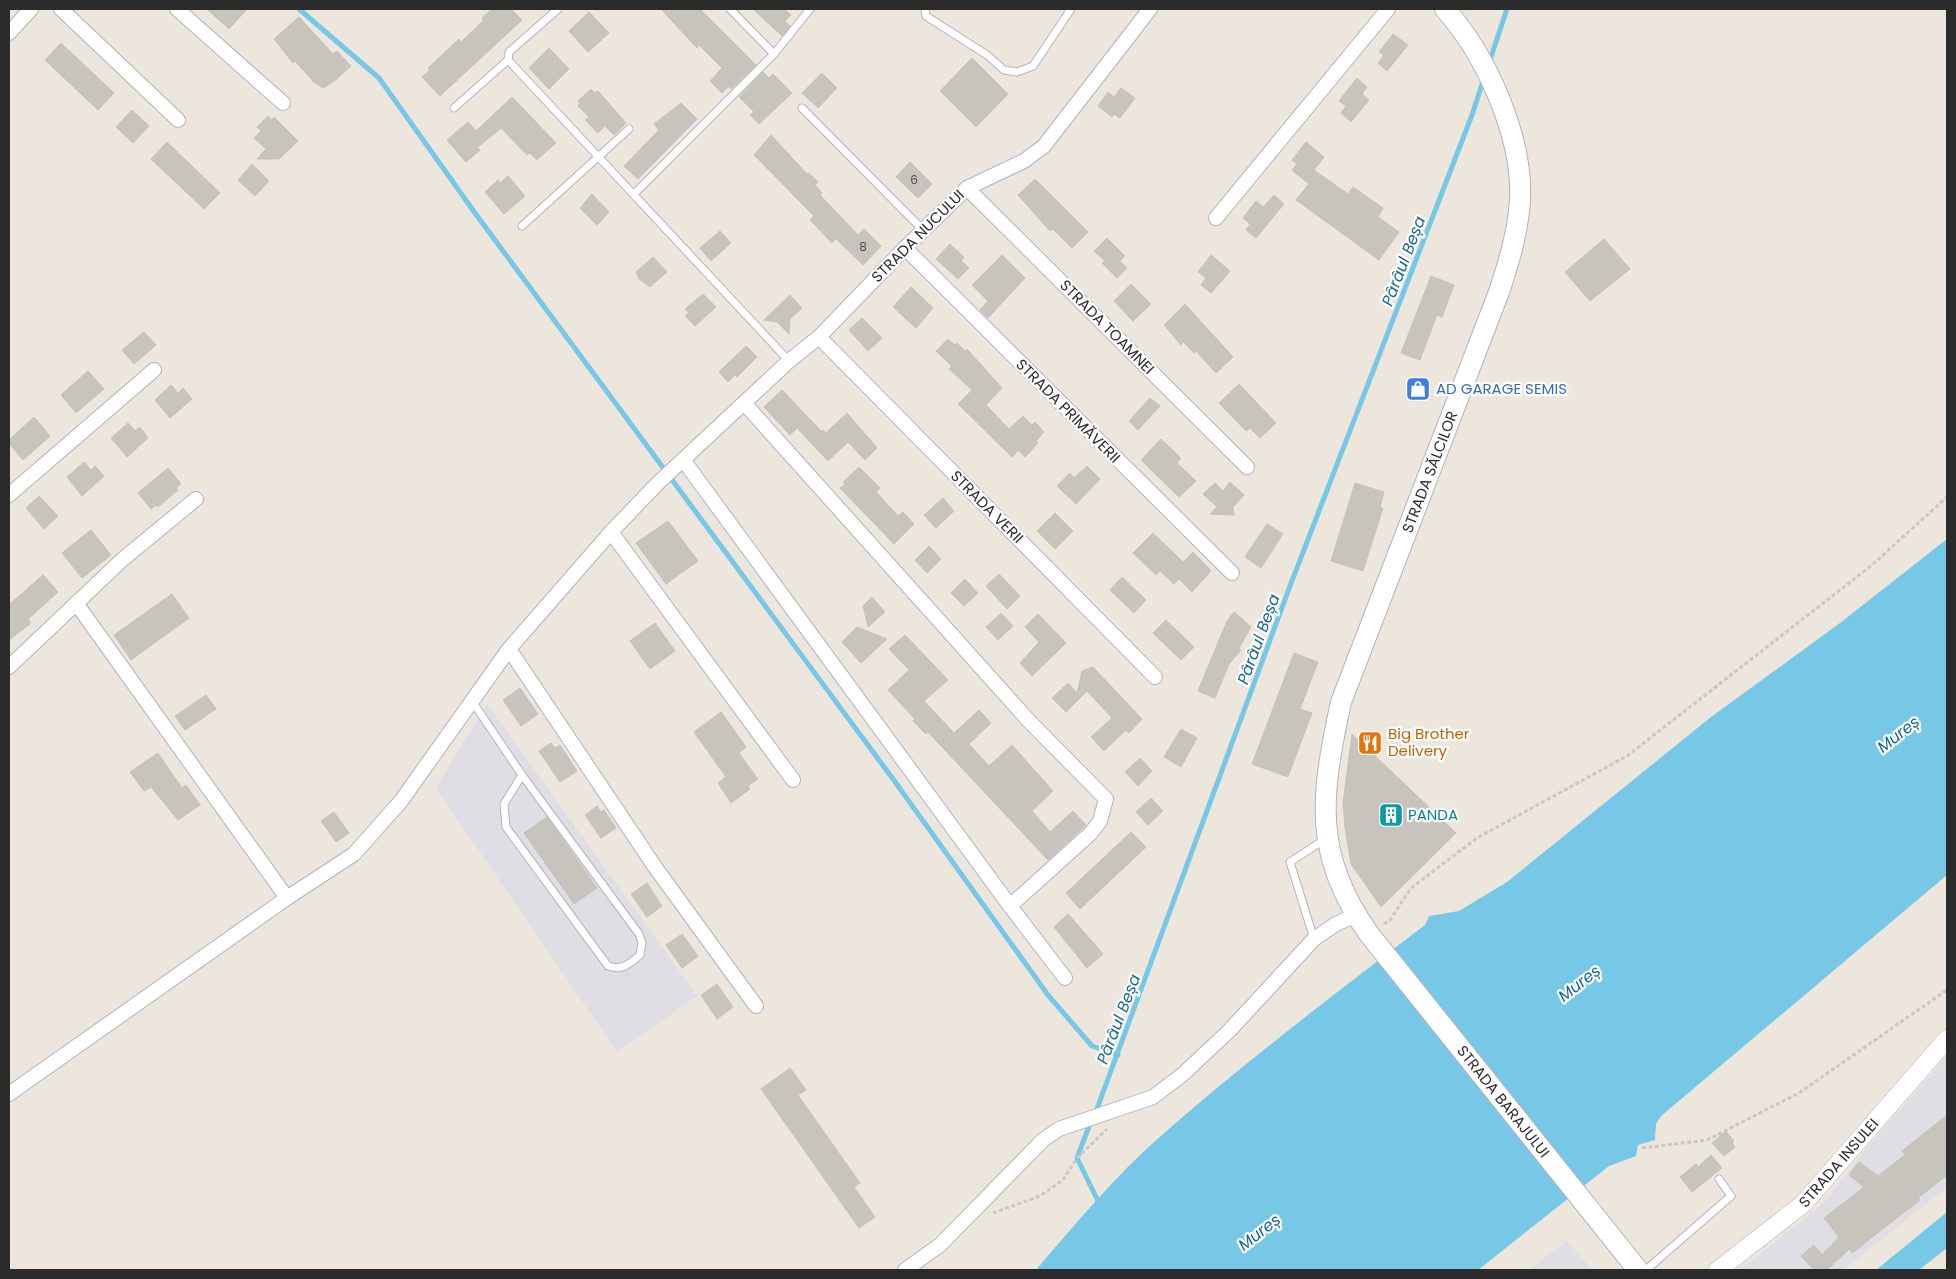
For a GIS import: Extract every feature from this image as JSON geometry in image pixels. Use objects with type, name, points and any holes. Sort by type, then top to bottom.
[{"type":"main road","name":"STRADA SĂLCILOR","points":[[1356,915],[1347,902],[1332,863],[1327,838],[1325,812],[1329,757],[1341,702],[1499,292],[1514,243],[1520,199],[1517,163],[1510,129],[1490,79],[1464,30],[1445,9]]},
{"type":"main road","name":"STRADA BARAJULUI","points":[[1356,915],[1369,934],[1638,1270]]},
{"type":"street","points":[[9,33],[31,9]]},
{"type":"street","points":[[61,9],[178,120]]},
{"type":"street","points":[[177,9],[283,103]]},
{"type":"street","name":"STRADA NUCULUI","points":[[9,1094],[286,898],[354,854],[400,801],[509,649],[611,532],[658,483],[789,361],[819,337],[904,248],[966,188],[1024,161],[1044,146],[1150,9]]},
{"type":"street","points":[[1216,218],[1388,9]]},
{"type":"street","name":"STRADA TOAMNEI","points":[[966,188],[1247,467]]},
{"type":"street","name":"STRADA PRIMĂVERII","points":[[904,248],[1232,573]]},
{"type":"street","name":"STRADA VERII","points":[[819,337],[1155,677]]},
{"type":"street","points":[[9,495],[154,370]]},
{"type":"street","points":[[745,404],[1028,720],[1106,799],[1100,821],[1091,833],[1010,906]]},
{"type":"street","points":[[680,464],[1010,906],[1066,978]]},
{"type":"street","points":[[9,667],[123,559],[196,500]]},
{"type":"street","points":[[611,532],[793,780]]},
{"type":"street","points":[[76,603],[286,898]]},
{"type":"street","points":[[509,649],[654,867],[756,1006]]},
{"type":"street","points":[[906,1270],[940,1244],[1044,1140],[1060,1129],[1153,1097],[1182,1075],[1229,1031],[1314,939],[1336,924],[1356,915]]},
{"type":"street","name":"STRADA INSULEI","points":[[1718,1270],[1803,1204],[1947,1039]]},
{"type":"lane","points":[[558,9],[507,54],[508,60],[789,361]]},
{"type":"lane","points":[[730,9],[774,54]]},
{"type":"lane","points":[[634,194],[774,54],[810,9]]},
{"type":"lane","points":[[925,9],[926,16],[987,55],[1004,70],[1017,72],[1033,66],[1071,9]]},
{"type":"lane","points":[[454,108],[508,60]]},
{"type":"lane","points":[[802,108],[923,230]]},
{"type":"lane","points":[[522,226],[629,129]]},
{"type":"lane","points":[[472,701],[522,775],[639,934],[642,943],[640,955],[626,966],[617,969],[608,966],[506,827],[504,804],[522,775]]},
{"type":"lane","points":[[1314,939],[1290,862],[1327,838]]},
{"type":"lane","points":[[1646,1270],[1732,1196],[1719,1179]]},
{"type":"path","points":[[1369,934],[1390,920],[1411,888],[1477,838],[1627,756],[1872,564],[1947,497]]},
{"type":"path","points":[[1642,1148],[1707,1140],[1799,1093],[1947,990]]},
{"type":"path","points":[[968,1216],[997,1212],[1040,1196],[1063,1180],[1077,1158],[1110,1125]]},
{"type":"shaded area","points":[[487,704],[697,996],[617,1052],[436,788]]},
{"type":"shaded area","points":[[1947,1056],[1947,1187],[1843,1270],[1740,1270],[1826,1201],[1864,1151]]},
{"type":"shaded area","points":[[1567,1241],[1592,1270],[1529,1270]]},
{"type":"water","name":"Mureș","points":[[1947,539],[1947,875],[1661,1116],[1656,1124],[1655,1140],[1638,1145],[1636,1156],[1609,1166],[1478,1270],[1036,1270],[1081,1217],[1145,1150],[1259,1054],[1425,925],[1429,916],[1459,911],[1507,882],[1711,717],[1840,623]]},
{"type":"water","points":[[1947,1212],[1947,1248],[1919,1270],[1876,1270]]},
{"type":"building","points":[[207,9],[247,9],[229,29]]},
{"type":"building","points":[[492,9],[511,9],[522,20],[440,96],[422,77],[430,70],[428,68],[459,39],[461,42],[484,20],[482,18]]},
{"type":"building","points":[[661,9],[700,9],[756,65],[731,89],[728,86],[722,93],[710,81],[722,68],[699,45],[697,48]]},
{"type":"building","points":[[753,9],[784,9],[791,15],[785,21],[790,26],[782,36]]},
{"type":"building","points":[[589,12],[609,33],[588,52],[569,31]]},
{"type":"building","points":[[299,17],[333,54],[337,51],[351,66],[323,88],[314,82],[295,61],[293,63],[274,39]]},
{"type":"building","points":[[1393,34],[1408,45],[1387,71],[1378,63],[1384,55],[1379,52]]},
{"type":"building","points":[[61,43],[114,93],[98,110],[45,60]]},
{"type":"building","points":[[549,48],[569,69],[549,89],[529,68]]},
{"type":"building","points":[[972,58],[1008,94],[976,127],[940,91]]},
{"type":"building","points":[[763,72],[769,78],[773,74],[792,93],[759,124],[750,115],[754,112],[739,97]]},
{"type":"building","points":[[822,73],[837,88],[818,108],[802,93]]},
{"type":"building","points":[[1357,78],[1367,87],[1362,94],[1369,100],[1351,122],[1341,113],[1346,106],[1339,101]]},
{"type":"building","points":[[1121,88],[1135,98],[1120,118],[1114,114],[1112,117],[1098,106],[1108,92],[1114,97]]},
{"type":"building","points":[[591,89],[595,93],[598,91],[626,123],[614,135],[605,126],[598,133],[585,120],[589,117],[578,106],[580,103],[578,101]]},
{"type":"building","points":[[512,97],[556,143],[537,160],[530,153],[527,155],[501,128],[477,148],[480,150],[466,162],[447,140],[468,122],[476,131]]},
{"type":"building","points":[[681,103],[697,119],[638,179],[624,166],[659,130],[654,124]]},
{"type":"building","points":[[132,110],[149,126],[133,143],[116,127]]},
{"type":"building","points":[[268,116],[271,120],[274,117],[298,141],[279,159],[257,159],[266,149],[254,138],[261,131],[257,127]]},
{"type":"building","points":[[771,135],[807,174],[809,173],[818,182],[815,185],[822,193],[820,195],[858,235],[864,229],[881,246],[863,265],[836,239],[832,243],[810,220],[814,216],[754,155]]},
{"type":"building","points":[[167,142],[220,193],[204,209],[151,159]]},
{"type":"building","points":[[1306,142],[1324,157],[1314,170],[1348,194],[1353,187],[1383,208],[1378,217],[1399,232],[1379,260],[1296,200],[1309,184],[1292,170],[1297,164],[1292,160]]},
{"type":"building","points":[[910,162],[932,184],[918,198],[896,177]]},
{"type":"building","points":[[252,164],[269,181],[255,196],[238,180]]},
{"type":"building","points":[[508,176],[525,196],[504,214],[485,192],[498,180],[500,183]]},
{"type":"building","points":[[1035,179],[1088,232],[1072,248],[1053,229],[1050,231],[1018,195]]},
{"type":"building","points":[[592,194],[609,212],[597,225],[580,208]]},
{"type":"building","points":[[1274,195],[1284,204],[1256,238],[1246,230],[1250,224],[1243,218],[1256,201],[1263,207]]},
{"type":"building","points":[[720,231],[731,243],[711,261],[700,248]]},
{"type":"building","points":[[1107,238],[1125,256],[1120,261],[1127,268],[1117,278],[1102,263],[1105,261],[1094,251]]},
{"type":"building","points":[[1604,239],[1630,269],[1590,301],[1565,272]]},
{"type":"building","points":[[950,244],[964,257],[961,261],[969,268],[958,279],[936,259]]},
{"type":"building","points":[[1002,255],[1025,278],[988,318],[980,310],[988,301],[972,285]]},
{"type":"building","points":[[1211,255],[1230,271],[1211,293],[1201,285],[1206,278],[1198,272]]},
{"type":"building","points":[[653,257],[667,272],[650,287],[639,279],[636,272]]},
{"type":"building","points":[[1431,276],[1454,285],[1442,317],[1437,315],[1420,360],[1401,353]]},
{"type":"building","points":[[1131,284],[1151,304],[1133,321],[1114,301]]},
{"type":"building","points":[[911,287],[933,308],[916,328],[893,307]]},
{"type":"building","points":[[703,294],[716,307],[695,326],[685,316],[689,313],[685,309]]},
{"type":"building","points":[[790,295],[802,308],[790,319],[789,334],[777,322],[764,320]]},
{"type":"building","points":[[1185,304],[1233,357],[1216,373],[1196,351],[1194,353],[1183,342],[1181,345],[1164,325]]},
{"type":"building","points":[[862,318],[882,338],[868,351],[849,330]]},
{"type":"building","points":[[144,332],[156,345],[134,364],[122,350]]},
{"type":"building","points":[[948,339],[955,345],[957,343],[965,351],[967,349],[1002,388],[986,405],[1009,429],[1023,416],[1032,425],[1035,422],[1044,432],[1036,441],[1038,443],[1025,457],[1018,450],[1012,457],[958,404],[972,390],[949,369],[952,366],[936,351]]},
{"type":"building","points":[[746,346],[757,357],[737,377],[735,375],[728,382],[719,372]]},
{"type":"building","points":[[88,371],[104,389],[76,413],[61,395]]},
{"type":"building","points":[[1239,384],[1276,423],[1260,438],[1250,428],[1246,431],[1219,403]]},
{"type":"building","points":[[171,385],[178,393],[183,388],[192,399],[170,418],[155,400]]},
{"type":"building","points":[[782,390],[821,431],[823,430],[826,433],[847,413],[877,448],[865,460],[848,442],[828,461],[797,428],[790,435],[764,407]]},
{"type":"building","points":[[1150,398],[1160,406],[1138,430],[1129,421]]},
{"type":"building","points":[[34,417],[50,436],[23,460],[9,443],[9,440]]},
{"type":"building","points":[[128,423],[135,431],[140,427],[148,438],[127,457],[111,438]]},
{"type":"building","points":[[1161,439],[1181,458],[1177,463],[1196,481],[1179,497],[1141,460]]},
{"type":"building","points":[[84,462],[91,470],[95,466],[104,476],[82,496],[67,477]]},
{"type":"building","points":[[1087,466],[1100,479],[1076,504],[1057,486],[1070,473],[1074,478]]},
{"type":"building","points":[[859,467],[880,488],[876,492],[898,516],[903,512],[914,524],[894,544],[840,488],[845,484],[843,482]]},
{"type":"building","points":[[168,468],[181,484],[176,488],[178,490],[158,507],[156,505],[151,509],[138,493]]},
{"type":"building","points":[[1230,482],[1244,495],[1233,507],[1234,515],[1210,514],[1217,507],[1203,494],[1215,483],[1223,491]]},
{"type":"building","points":[[1355,483],[1384,492],[1380,507],[1383,508],[1363,571],[1331,561]]},
{"type":"building","points":[[39,496],[58,516],[44,529],[26,508]]},
{"type":"building","points":[[943,498],[954,511],[936,528],[924,515]]},
{"type":"building","points":[[1055,513],[1073,531],[1055,549],[1037,531]]},
{"type":"building","points":[[668,521],[698,561],[666,584],[636,543]]},
{"type":"building","points":[[1267,524],[1283,534],[1261,568],[1245,557]]},
{"type":"building","points":[[91,530],[111,555],[82,578],[62,553]]},
{"type":"building","points":[[1153,533],[1183,562],[1193,552],[1211,571],[1192,592],[1179,579],[1174,584],[1160,571],[1156,575],[1133,553]]},
{"type":"building","points":[[929,546],[941,559],[927,573],[915,560]]},
{"type":"building","points":[[999,574],[1020,596],[1007,609],[986,586]]},
{"type":"building","points":[[43,575],[58,592],[28,619],[31,623],[9,640],[9,605]]},
{"type":"building","points":[[1122,577],[1146,600],[1134,613],[1110,590]]},
{"type":"building","points":[[965,579],[978,593],[964,606],[951,593]]},
{"type":"building","points":[[172,594],[189,618],[131,660],[114,635]]},
{"type":"building","points":[[872,597],[885,612],[868,627],[863,606]]},
{"type":"building","points":[[1234,612],[1251,627],[1239,648],[1241,650],[1229,664],[1215,698],[1198,691],[1227,621]]},
{"type":"building","points":[[1001,613],[1013,626],[998,640],[986,627]]},
{"type":"building","points":[[1038,614],[1066,643],[1032,676],[1020,663],[1039,642],[1025,627]]},
{"type":"building","points":[[1166,620],[1194,647],[1181,660],[1153,633]]},
{"type":"building","points":[[655,623],[675,651],[650,669],[630,641]]},
{"type":"building","points":[[857,627],[887,639],[861,663],[842,642]]},
{"type":"building","points":[[905,635],[948,680],[924,701],[954,733],[979,710],[991,723],[969,744],[989,766],[1012,745],[1053,791],[1032,811],[1050,832],[1073,811],[1086,825],[1048,860],[928,732],[926,734],[913,721],[915,719],[888,690],[909,670],[889,649]]},
{"type":"building","points":[[1294,653],[1318,662],[1300,709],[1312,713],[1288,777],[1252,764]]},
{"type":"building","points":[[1093,667],[1142,719],[1129,733],[1126,730],[1104,751],[1091,737],[1112,718],[1087,691],[1066,712],[1052,698],[1068,683],[1077,693],[1082,671]]},
{"type":"building","points":[[520,688],[538,714],[521,726],[503,700]]},
{"type":"building","points":[[206,695],[216,709],[185,730],[175,716]]},
{"type":"building","points":[[721,712],[746,747],[739,753],[758,779],[748,786],[750,789],[731,803],[718,783],[726,777],[694,732]]},
{"type":"building","points":[[1181,729],[1197,738],[1181,767],[1164,757]]},
{"type":"building","name":"PANDA","points":[[1352,734],[1456,833],[1381,907],[1351,864],[1343,803]]},
{"type":"building","points":[[551,743],[555,748],[560,745],[577,771],[560,782],[539,751]]},
{"type":"building","points":[[158,753],[182,788],[186,785],[200,805],[178,820],[151,787],[144,791],[130,772]]},
{"type":"building","points":[[1140,758],[1152,771],[1138,786],[1125,772]]},
{"type":"building","points":[[1151,798],[1163,811],[1148,825],[1136,812]]},
{"type":"building","points":[[597,806],[601,812],[604,810],[616,828],[601,838],[585,815]]},
{"type":"building","points":[[334,812],[349,833],[336,842],[321,821]]},
{"type":"building","points":[[547,817],[597,888],[574,904],[524,833]]},
{"type":"building","points":[[1131,832],[1146,847],[1080,909],[1066,893]]},
{"type":"building","points":[[647,883],[662,906],[647,917],[631,894]]},
{"type":"building","points":[[1068,914],[1103,954],[1087,968],[1054,927]]},
{"type":"building","points":[[682,934],[698,956],[682,968],[666,945]]},
{"type":"building","points":[[717,984],[733,1007],[717,1019],[701,995]]},
{"type":"building","points":[[790,1068],[806,1090],[798,1095],[860,1183],[854,1187],[875,1217],[859,1228],[761,1089]]},
{"type":"building","points":[[1947,1115],[1947,1175],[1918,1198],[1920,1200],[1852,1253],[1849,1249],[1827,1270],[1814,1270],[1801,1256],[1814,1245],[1822,1255],[1839,1237],[1824,1218],[1864,1187],[1849,1175],[1859,1162],[1878,1176],[1905,1155],[1902,1151]]},
{"type":"building","points":[[1726,1131],[1734,1141],[1732,1143],[1735,1147],[1724,1156],[1712,1143]]},
{"type":"building","points":[[1711,1155],[1722,1168],[1692,1192],[1680,1177],[1696,1164],[1698,1167]]},
{"type":"waterway","points":[[299,9],[379,78],[475,213],[893,779],[1048,995],[1092,1046],[1118,1055]]},
{"type":"waterway","name":"Pârâul Beșa","points":[[1489,63],[1507,9]]},
{"type":"waterway","name":"Pârâul Beșa","points":[[1095,1114],[1290,586],[1472,115],[1484,78]]},
{"type":"waterway","name":"Pârâul Beșa","points":[[1091,1121],[1077,1158],[1100,1205]]},
{"type":"place","name":"AD GARAGE SEMIS","points":[[1418,389]]},
{"type":"place","name":"Big Brother Delivery","points":[[1370,743]]},
{"type":"place","name":"PANDA","points":[[1391,815]]}]
